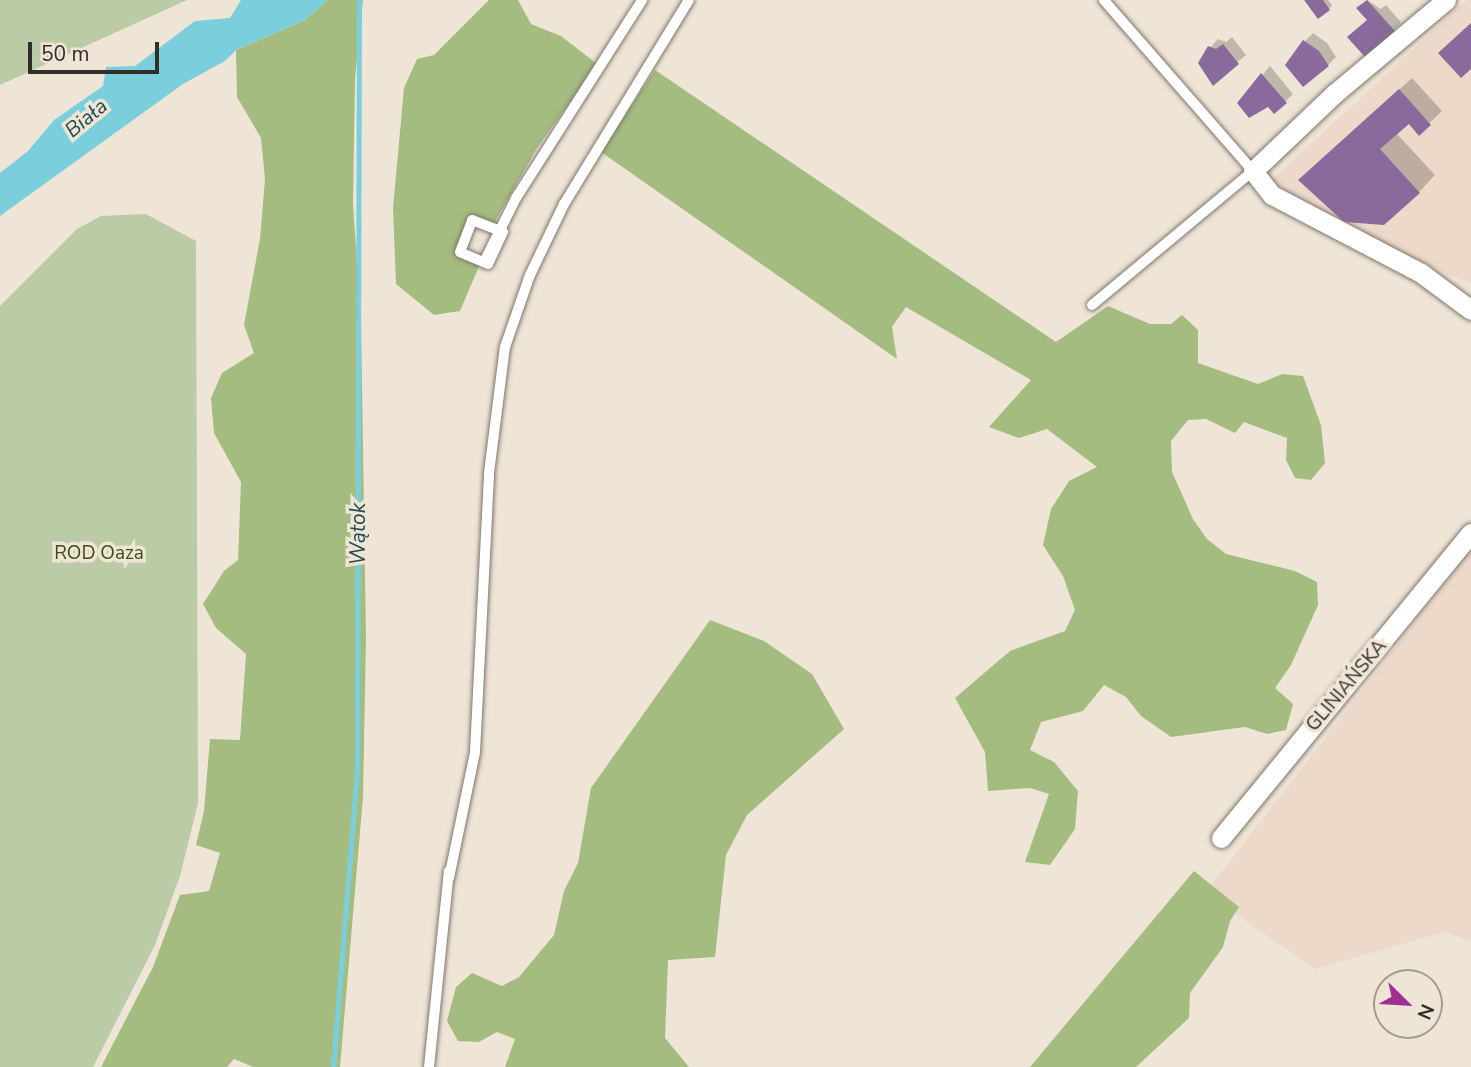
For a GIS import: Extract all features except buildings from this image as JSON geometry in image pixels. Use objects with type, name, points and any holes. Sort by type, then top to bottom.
[{"type":"street","points":[[1446,0],[1335,93],[1253,171],[1272,195],[1421,273],[1471,310]]},
{"type":"street","name":"GLINIAŃSKA","points":[[1221,838],[1471,533]]},
{"type":"lane","points":[[500,230],[472,220],[460,252],[488,264],[500,230],[548,145],[642,0]]},
{"type":"lane","points":[[429,1067],[453,833],[475,752],[489,473],[505,347],[530,275],[564,204],[690,0]]},
{"type":"lane","points":[[1092,305],[1253,171],[1104,0]]},
{"type":"shaded area","points":[[1466,0],[1471,0],[1471,284],[1332,223],[1272,180]]},
{"type":"shaded area","points":[[1471,550],[1471,942],[1445,932],[1315,969],[1205,893]]},
{"type":"green space","points":[[0,0],[187,0],[0,85]]},
{"type":"green space","points":[[328,0],[363,0],[355,79],[353,204],[361,320],[366,637],[363,797],[340,1067],[253,1067],[234,1059],[227,1067],[101,1067],[153,967],[180,895],[209,891],[220,853],[196,845],[204,811],[210,739],[240,740],[246,654],[216,628],[203,604],[224,571],[238,560],[241,482],[214,433],[211,398],[222,373],[254,353],[244,325],[260,239],[265,179],[261,138],[237,97],[236,50],[305,20]]},
{"type":"green space","points":[[489,0],[518,0],[531,24],[561,36],[597,64],[537,148],[493,225],[472,218],[457,254],[480,264],[460,311],[434,315],[396,284],[393,208],[404,88],[417,59],[434,55]]},
{"type":"green space","points":[[655,70],[1056,342],[1108,306],[1150,324],[1171,324],[1182,315],[1198,330],[1198,363],[1258,384],[1282,374],[1303,376],[1321,425],[1325,463],[1311,480],[1295,478],[1286,460],[1287,438],[1244,422],[1235,433],[1206,419],[1188,420],[1171,441],[1172,472],[1193,519],[1207,539],[1226,554],[1295,571],[1317,582],[1318,605],[1291,665],[1275,688],[1293,704],[1286,730],[1267,734],[1245,727],[1171,737],[1141,716],[1126,697],[1104,685],[1083,711],[1041,722],[1030,750],[1054,762],[1078,791],[1075,829],[1050,865],[1025,862],[1049,794],[1030,788],[988,791],[985,752],[955,698],[1010,651],[1065,631],[1075,610],[1063,576],[1043,545],[1051,509],[1069,481],[1097,467],[1047,429],[1019,438],[989,427],[1031,380],[906,307],[892,327],[897,359],[601,152]]},
{"type":"green space","name":"ROD Oaza","points":[[146,214],[196,241],[198,803],[180,876],[155,945],[93,1067],[0,1067],[0,306],[77,229],[101,216]]},
{"type":"green space","points":[[710,620],[764,641],[812,674],[844,729],[747,815],[726,855],[715,957],[668,960],[665,1038],[689,1067],[505,1067],[515,1039],[497,1032],[479,1042],[458,1041],[447,1021],[456,987],[472,973],[502,986],[519,977],[554,935],[564,891],[578,863],[591,788]]},
{"type":"green space","points":[[1194,871],[1239,907],[1230,921],[1223,947],[1190,993],[1189,1018],[1136,1067],[1030,1067]]},
{"type":"water","name":"Biała","points":[[241,0],[328,0],[305,20],[236,50],[225,61],[183,84],[0,216],[0,173],[28,151],[54,120],[103,86],[106,67],[135,66],[195,21],[230,18]]},
{"type":"waterway","name":"Wątok","points":[[333,1067],[357,768],[359,0]]}]
